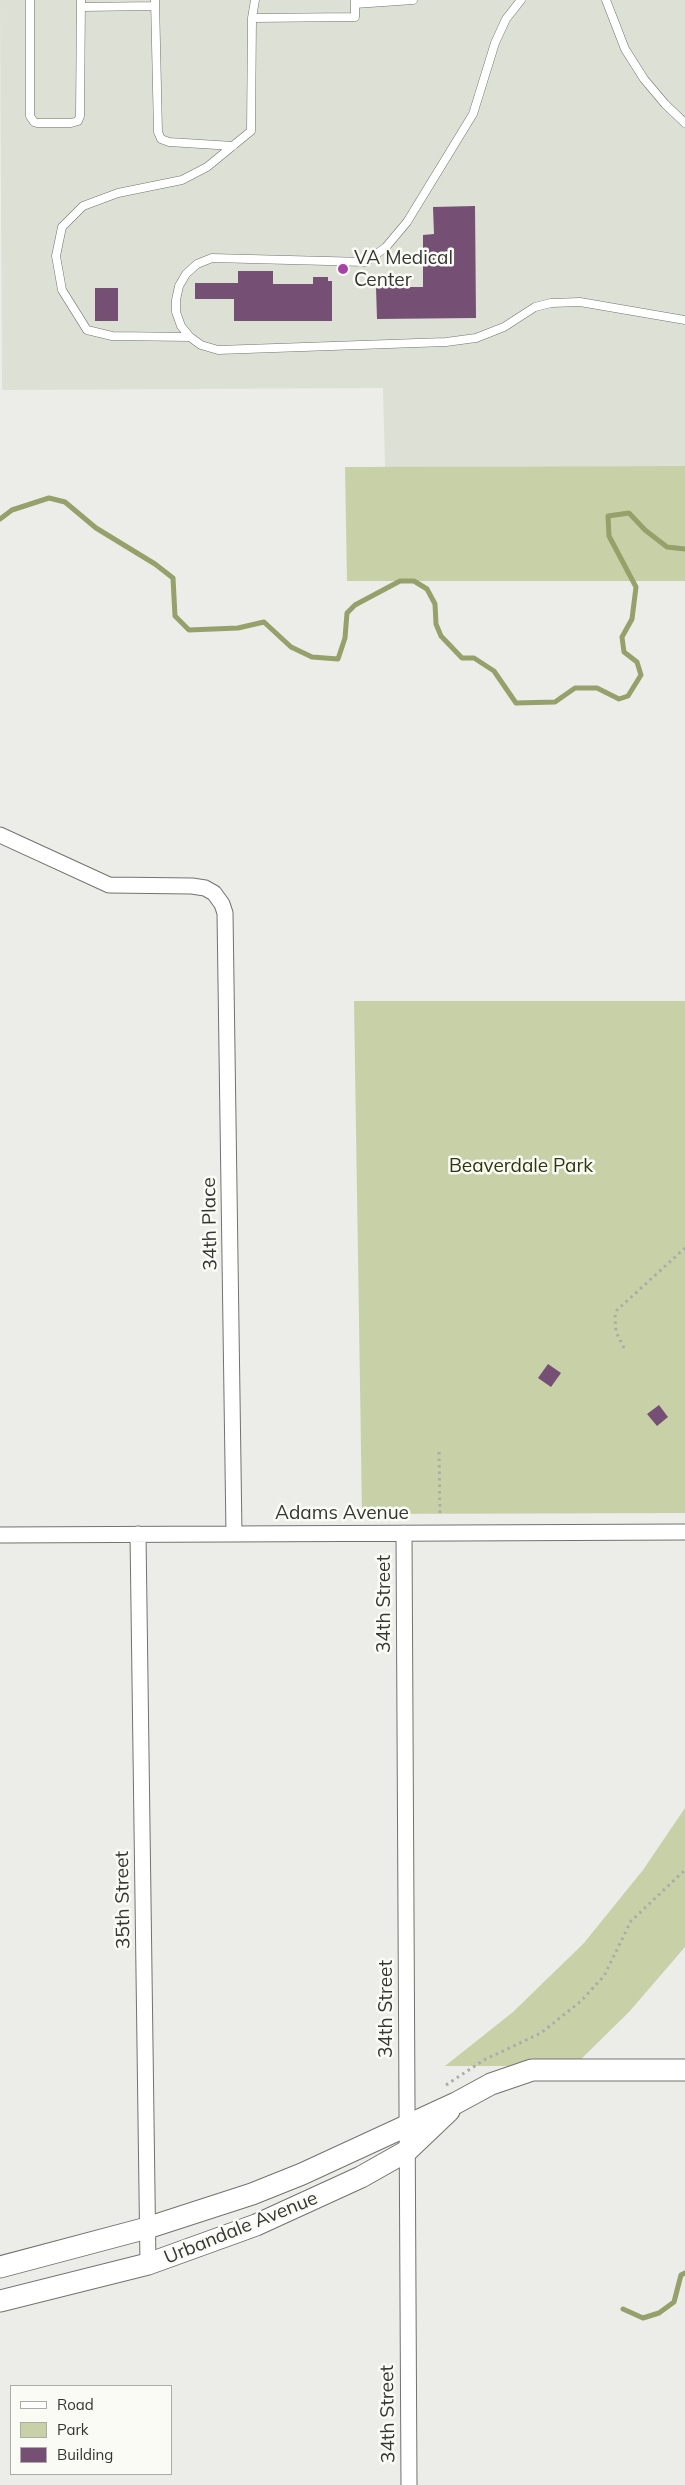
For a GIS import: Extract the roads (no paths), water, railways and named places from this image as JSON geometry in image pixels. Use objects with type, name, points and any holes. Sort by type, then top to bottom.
[{"type":"street","name":"34th Place","points":[[0,835],[109,885],[192,886],[205,888],[218,898],[225,913],[234,1534]]},
{"type":"street","name":"Adams Avenue","points":[[0,1535],[685,1532]]},
{"type":"street","name":"34th Street","points":[[404,1533],[409,2485]]},
{"type":"street","name":"35th Street","points":[[138,1534],[148,2264]]},
{"type":"street","name":"Urbandale Avenue","points":[[0,2267],[148,2228],[252,2194],[302,2174],[407,2124],[450,2094],[490,2084],[532,2070],[685,2070]]},
{"type":"street","name":"Urbandale Avenue","points":[[0,2301],[148,2264],[256,2225],[361,2177],[407,2151],[439,2123],[450,2094]]},
{"type":"lane","points":[[30,0],[30,116],[34,122],[71,123],[78,121],[80,116],[82,4],[155,3],[158,132],[161,139],[169,142],[233,146]]},
{"type":"lane","points":[[190,337],[112,336],[87,330],[62,290],[56,256],[62,227],[83,206],[118,193],[182,180],[207,167],[251,131],[252,18],[255,0]]},
{"type":"lane","points":[[252,18],[355,17],[355,2],[413,0]]},
{"type":"lane","points":[[521,0],[506,19],[495,43],[473,114],[407,222],[386,247],[366,262],[212,258],[198,264],[186,274],[179,286],[176,312],[181,326],[190,337],[201,345],[218,350],[446,342],[476,338],[504,327],[535,307],[551,303],[580,302],[685,320]]},
{"type":"lane","points":[[606,0],[625,49],[644,79],[685,123]]},
{"type":"waterway","points":[[0,519],[12,510],[49,498],[65,502],[96,528],[155,564],[173,578],[175,616],[189,630],[238,628],[264,622],[291,647],[312,657],[338,659],[345,638],[347,613],[355,605],[400,581],[414,581],[427,589],[435,604],[436,624],[441,636],[462,658],[474,658],[494,671],[516,703],[555,702],[575,688],[597,688],[619,699],[628,696],[641,675],[637,662],[624,652],[622,637],[632,619],[636,587],[609,536],[608,516],[629,513],[645,530],[667,547],[685,549]]},
{"type":"waterway","points":[[623,2309],[643,2318],[659,2313],[674,2302],[681,2275],[685,2273]]},
{"type":"place","name":"VA Medical Center","points":[[343,269]]},
{"type":"park label","name":"Beaverdale Park","points":[[521,1166]]}]
